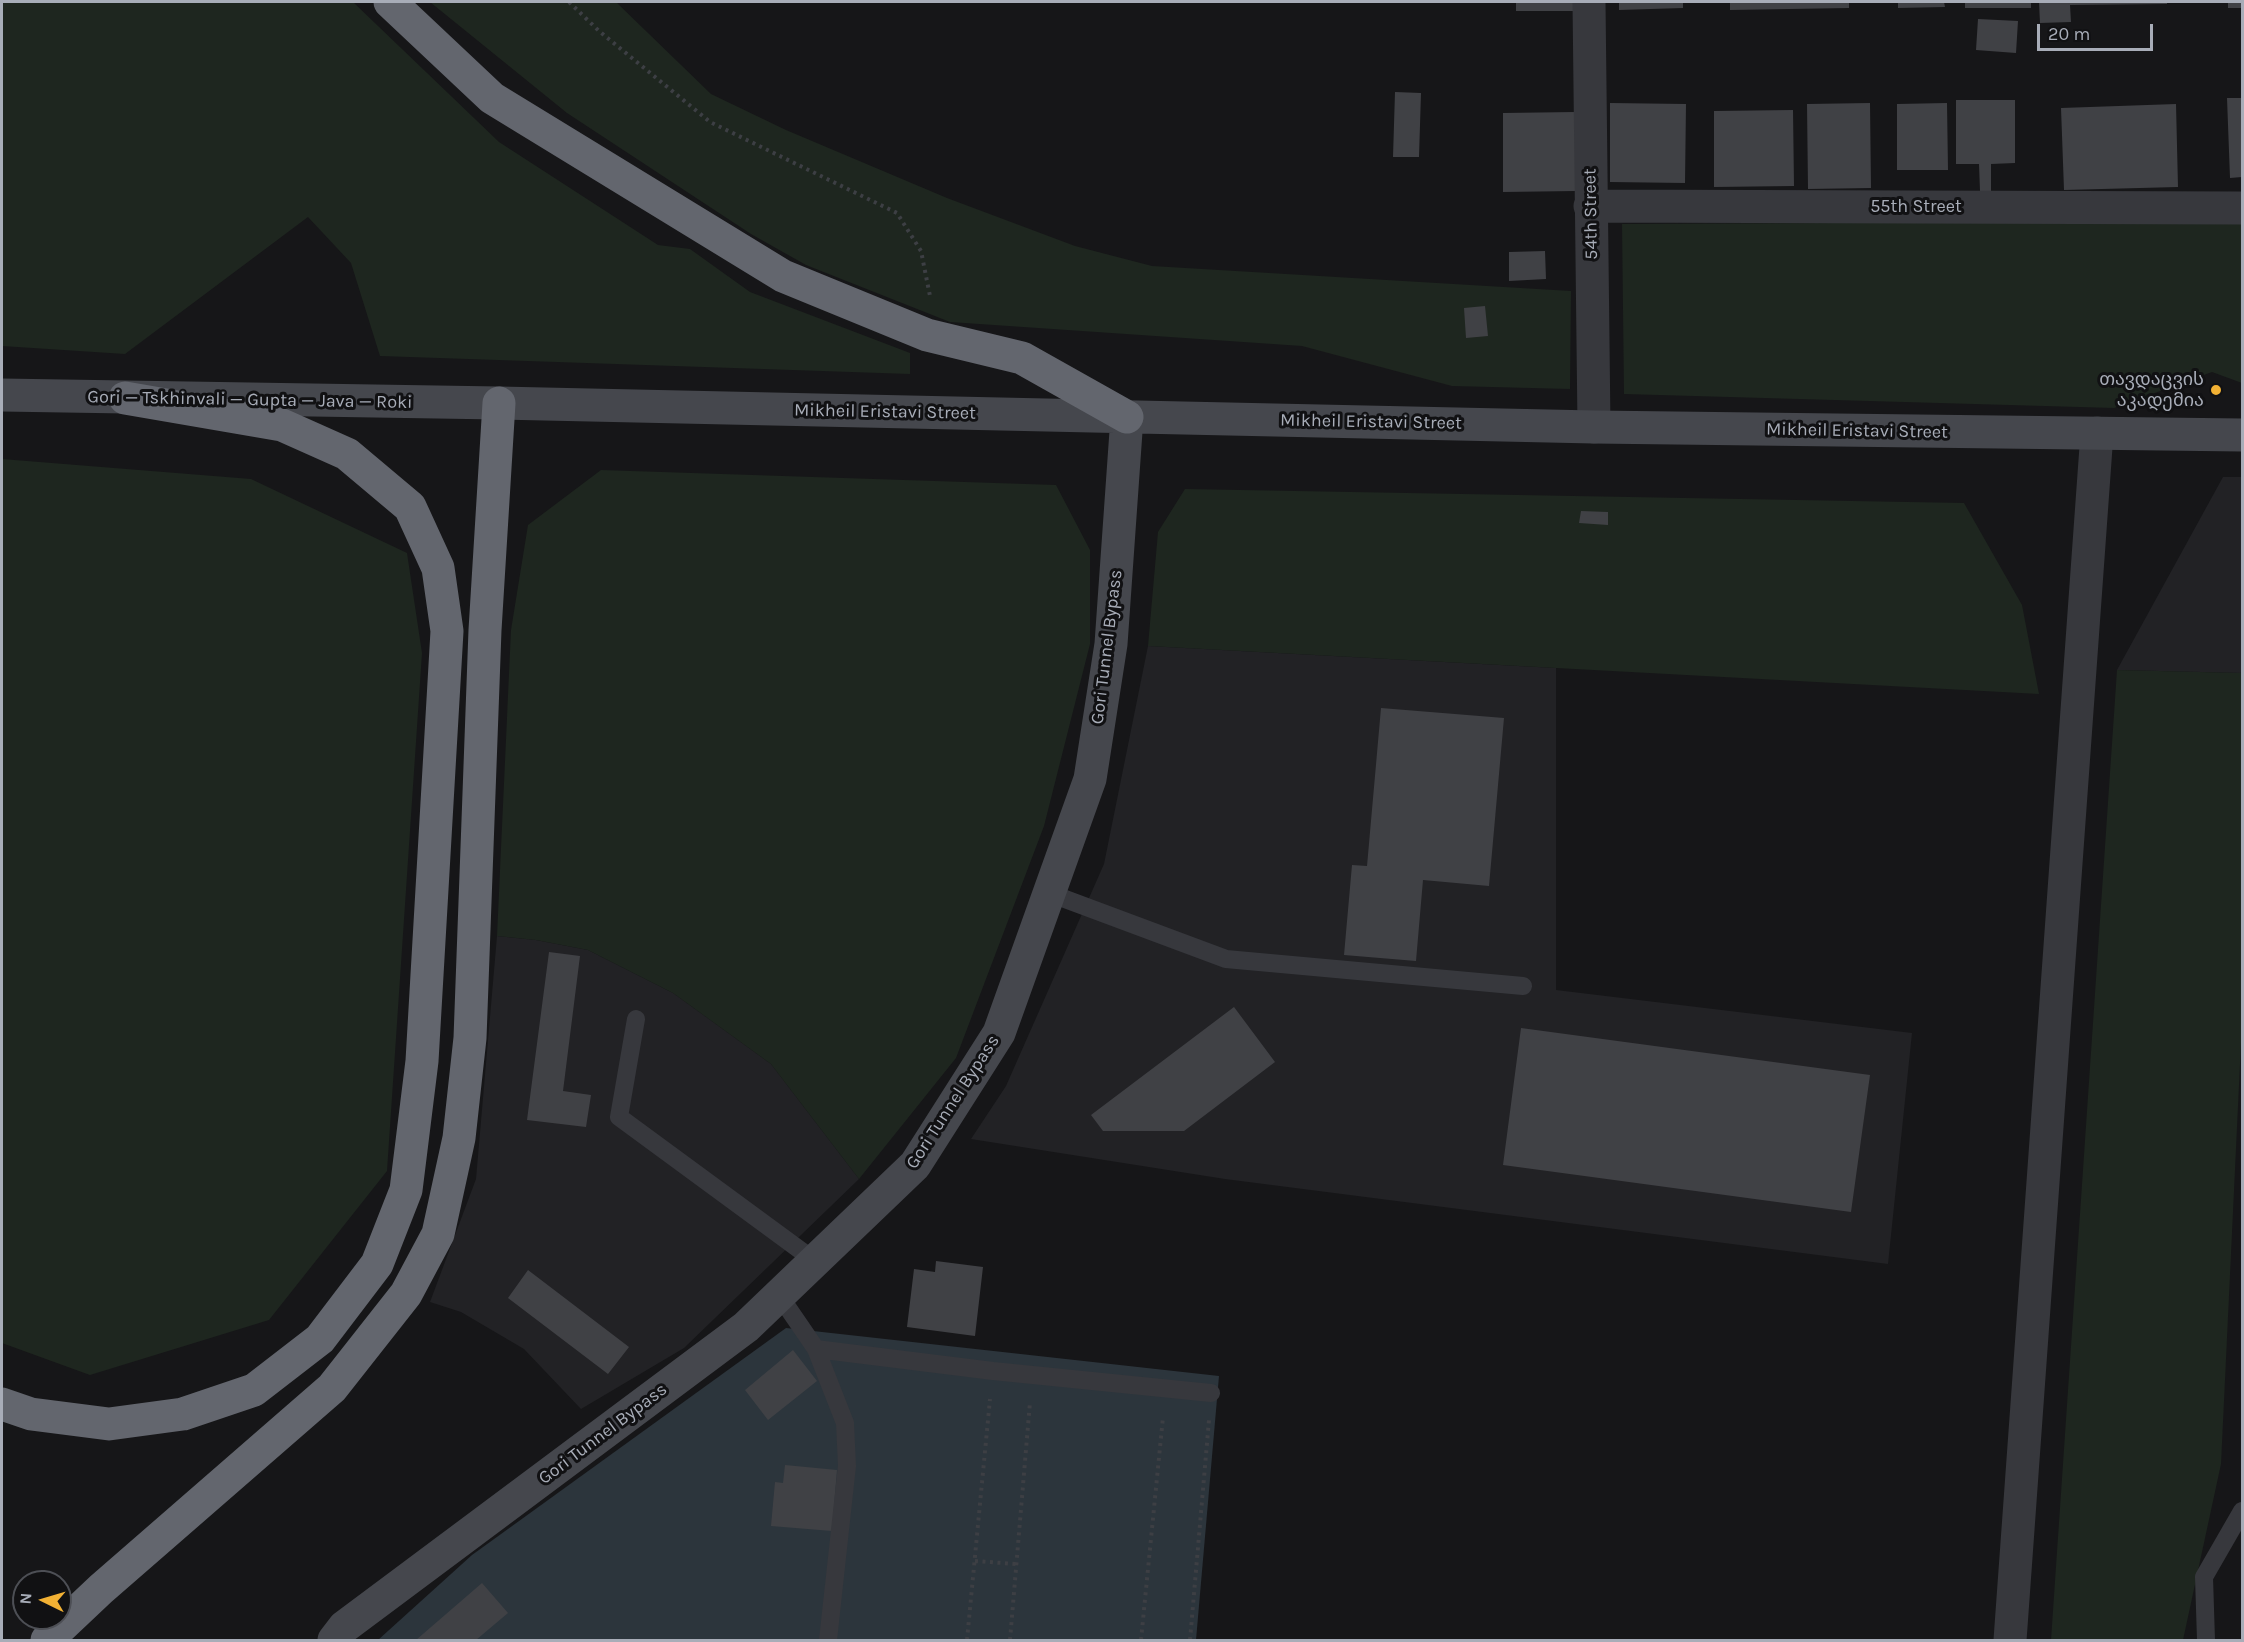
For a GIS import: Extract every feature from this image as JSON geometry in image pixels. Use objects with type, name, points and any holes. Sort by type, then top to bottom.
[{"type":"highway","points":[[390,2],[492,98],[783,276],[927,335],[1022,358],[1127,417]]},
{"type":"highway","points":[[2,1404],[31,1413],[109,1424],[183,1414],[255,1390],[320,1340],[377,1264],[406,1190],[422,1061],[447,631],[438,568],[410,507],[347,454],[282,425],[125,398]]},
{"type":"highway","points":[[47,1641],[101,1589],[332,1388],[406,1294],[438,1234],[459,1138],[470,1038],[485,630],[499,403]]},
{"type":"main road","name":"Gori — Tskhinvali — Gupta — Java — Roki","points":[[2,395],[499,403]]},
{"type":"main road","name":"Mikheil Eristavi Street","points":[[499,403],[1594,427],[2242,435]]},
{"type":"main road","name":"Gori Tunnel Bypass","points":[[334,1641],[344,1627],[746,1327],[915,1165],[999,1033],[1090,779],[1111,644],[1127,417]]},
{"type":"street","name":"54th Street","points":[[1588,2],[1594,427]]},
{"type":"street","name":"55th Street","points":[[1590,206],[2242,208]]},
{"type":"street","points":[[2010,1641],[2097,433]]},
{"type":"lane","points":[[1049,893],[1226,959],[1523,986]]},
{"type":"lane","points":[[636,1020],[619,1117],[815,1261]]},
{"type":"lane","points":[[779,1295],[816,1349],[845,1422],[847,1466],[828,1641]]},
{"type":"lane","points":[[816,1349],[993,1371],[1211,1393]]},
{"type":"lane","points":[[2206,1641],[2204,1576],[2242,1511]]},
{"type":"path","points":[[568,2],[599,31],[710,122],[897,213],[921,251],[930,294],[927,335]]},
{"type":"path","points":[[967,1641],[993,1371]]},
{"type":"path","points":[[1010,1641],[1032,1375]]},
{"type":"path","points":[[1141,1641],[1166,1388]]},
{"type":"path","points":[[1190,1641],[1211,1393]]},
{"type":"path","points":[[975,1561],[1016,1564]]},
{"type":"shaded area","points":[[2,2],[353,2],[499,142],[658,245],[690,249],[750,292],[910,353],[910,374],[380,356],[351,263],[308,217],[125,354],[2,346]]},
{"type":"shaded area","points":[[430,2],[616,2],[711,94],[786,130],[947,198],[1075,246],[1152,266],[1571,291],[1570,389],[1452,386],[1302,346],[950,322],[806,265],[751,234],[567,113]]},
{"type":"shaded area","points":[[2242,221],[2242,383],[2212,372],[2114,408],[1624,394],[1622,224]]},
{"type":"shaded area","points":[[2,459],[251,479],[407,553],[422,653],[387,1171],[269,1320],[90,1375],[2,1343]]},
{"type":"shaded area","points":[[601,470],[1056,485],[1090,550],[1090,644],[1044,826],[956,1058],[859,1179],[771,1064],[673,993],[588,950],[536,940],[497,936],[511,630],[528,525]]},
{"type":"shaded area","points":[[2223,477],[2242,477],[2242,673],[2117,670]]},
{"type":"shaded area","points":[[1185,489],[1964,503],[2022,605],[2039,694],[1148,646],[1158,532]]},
{"type":"shaded area","points":[[1148,646],[1556,668],[1556,990],[1912,1033],[1888,1264],[1225,1179],[971,1139],[1006,1086],[1104,864]]},
{"type":"shaded area","points":[[2117,670],[2242,673],[2242,1022],[2221,1464],[2183,1640],[2051,1640]]},
{"type":"shaded area","points":[[497,936],[536,940],[588,950],[673,993],[771,1064],[859,1179],[684,1348],[581,1409],[524,1349],[461,1312],[430,1302],[476,1179]]},
{"type":"shaded area","points":[[786,1328],[1219,1376],[1196,1640],[378,1640],[472,1555]]},
{"type":"building","points":[[1516,2],[1575,2],[1575,11],[1516,11]]},
{"type":"building","points":[[1619,2],[1683,2],[1683,8],[1619,10]]},
{"type":"building","points":[[1730,2],[1849,2],[1849,8],[1730,10]]},
{"type":"building","points":[[1898,2],[1944,2],[1945,7],[1898,8]]},
{"type":"building","points":[[1965,2],[2031,2],[2031,8],[1965,8]]},
{"type":"building","points":[[2039,2],[2167,2],[2167,4],[2070,5],[2071,22],[2040,23]]},
{"type":"building","points":[[2228,2],[2242,2],[2242,8],[2228,8]]},
{"type":"building","points":[[1978,19],[2018,21],[2016,53],[1976,50]]},
{"type":"building","points":[[1395,92],[1421,93],[1419,157],[1393,157]]},
{"type":"building","points":[[2227,98],[2242,98],[2242,177],[2230,178]]},
{"type":"building","points":[[1956,100],[2015,100],[2015,163],[1991,164],[1991,191],[1980,191],[1979,164],[1956,164]]},
{"type":"building","points":[[1610,103],[1686,104],[1685,183],[1610,182]]},
{"type":"building","points":[[1870,103],[1871,188],[1808,189],[1807,104]]},
{"type":"building","points":[[1947,103],[1948,170],[1897,170],[1897,104]]},
{"type":"building","points":[[2176,104],[2178,187],[2064,190],[2061,108]]},
{"type":"building","points":[[1793,110],[1794,186],[1714,187],[1714,111]]},
{"type":"building","points":[[1575,112],[1576,191],[1503,192],[1503,113]]},
{"type":"building","points":[[1545,251],[1546,279],[1509,281],[1509,252]]},
{"type":"building","points":[[1485,306],[1488,336],[1466,338],[1464,308]]},
{"type":"building","points":[[1581,511],[1608,512],[1608,525],[1579,523]]},
{"type":"building","points":[[1381,708],[1504,718],[1489,886],[1423,880],[1416,961],[1344,955],[1352,865],[1367,866]]},
{"type":"building","points":[[549,952],[580,956],[563,1091],[591,1095],[586,1127],[527,1120]]},
{"type":"building","points":[[1234,1007],[1275,1062],[1184,1131],[1103,1131],[1091,1115]]},
{"type":"building","points":[[1521,1028],[1870,1075],[1851,1212],[1503,1165]]},
{"type":"building","points":[[936,1261],[983,1267],[975,1336],[907,1327],[914,1269],[935,1272]]},
{"type":"building","points":[[528,1270],[629,1347],[608,1374],[508,1298]]},
{"type":"building","points":[[793,1350],[817,1381],[768,1420],[745,1390]]},
{"type":"building","points":[[785,1465],[837,1470],[832,1531],[771,1526],[775,1482],[783,1483]]},
{"type":"building","points":[[482,1583],[508,1613],[476,1640],[416,1640]]},
{"type":"place","name":"თავდაცვის აკადემია","points":[[2216,390]]}]
